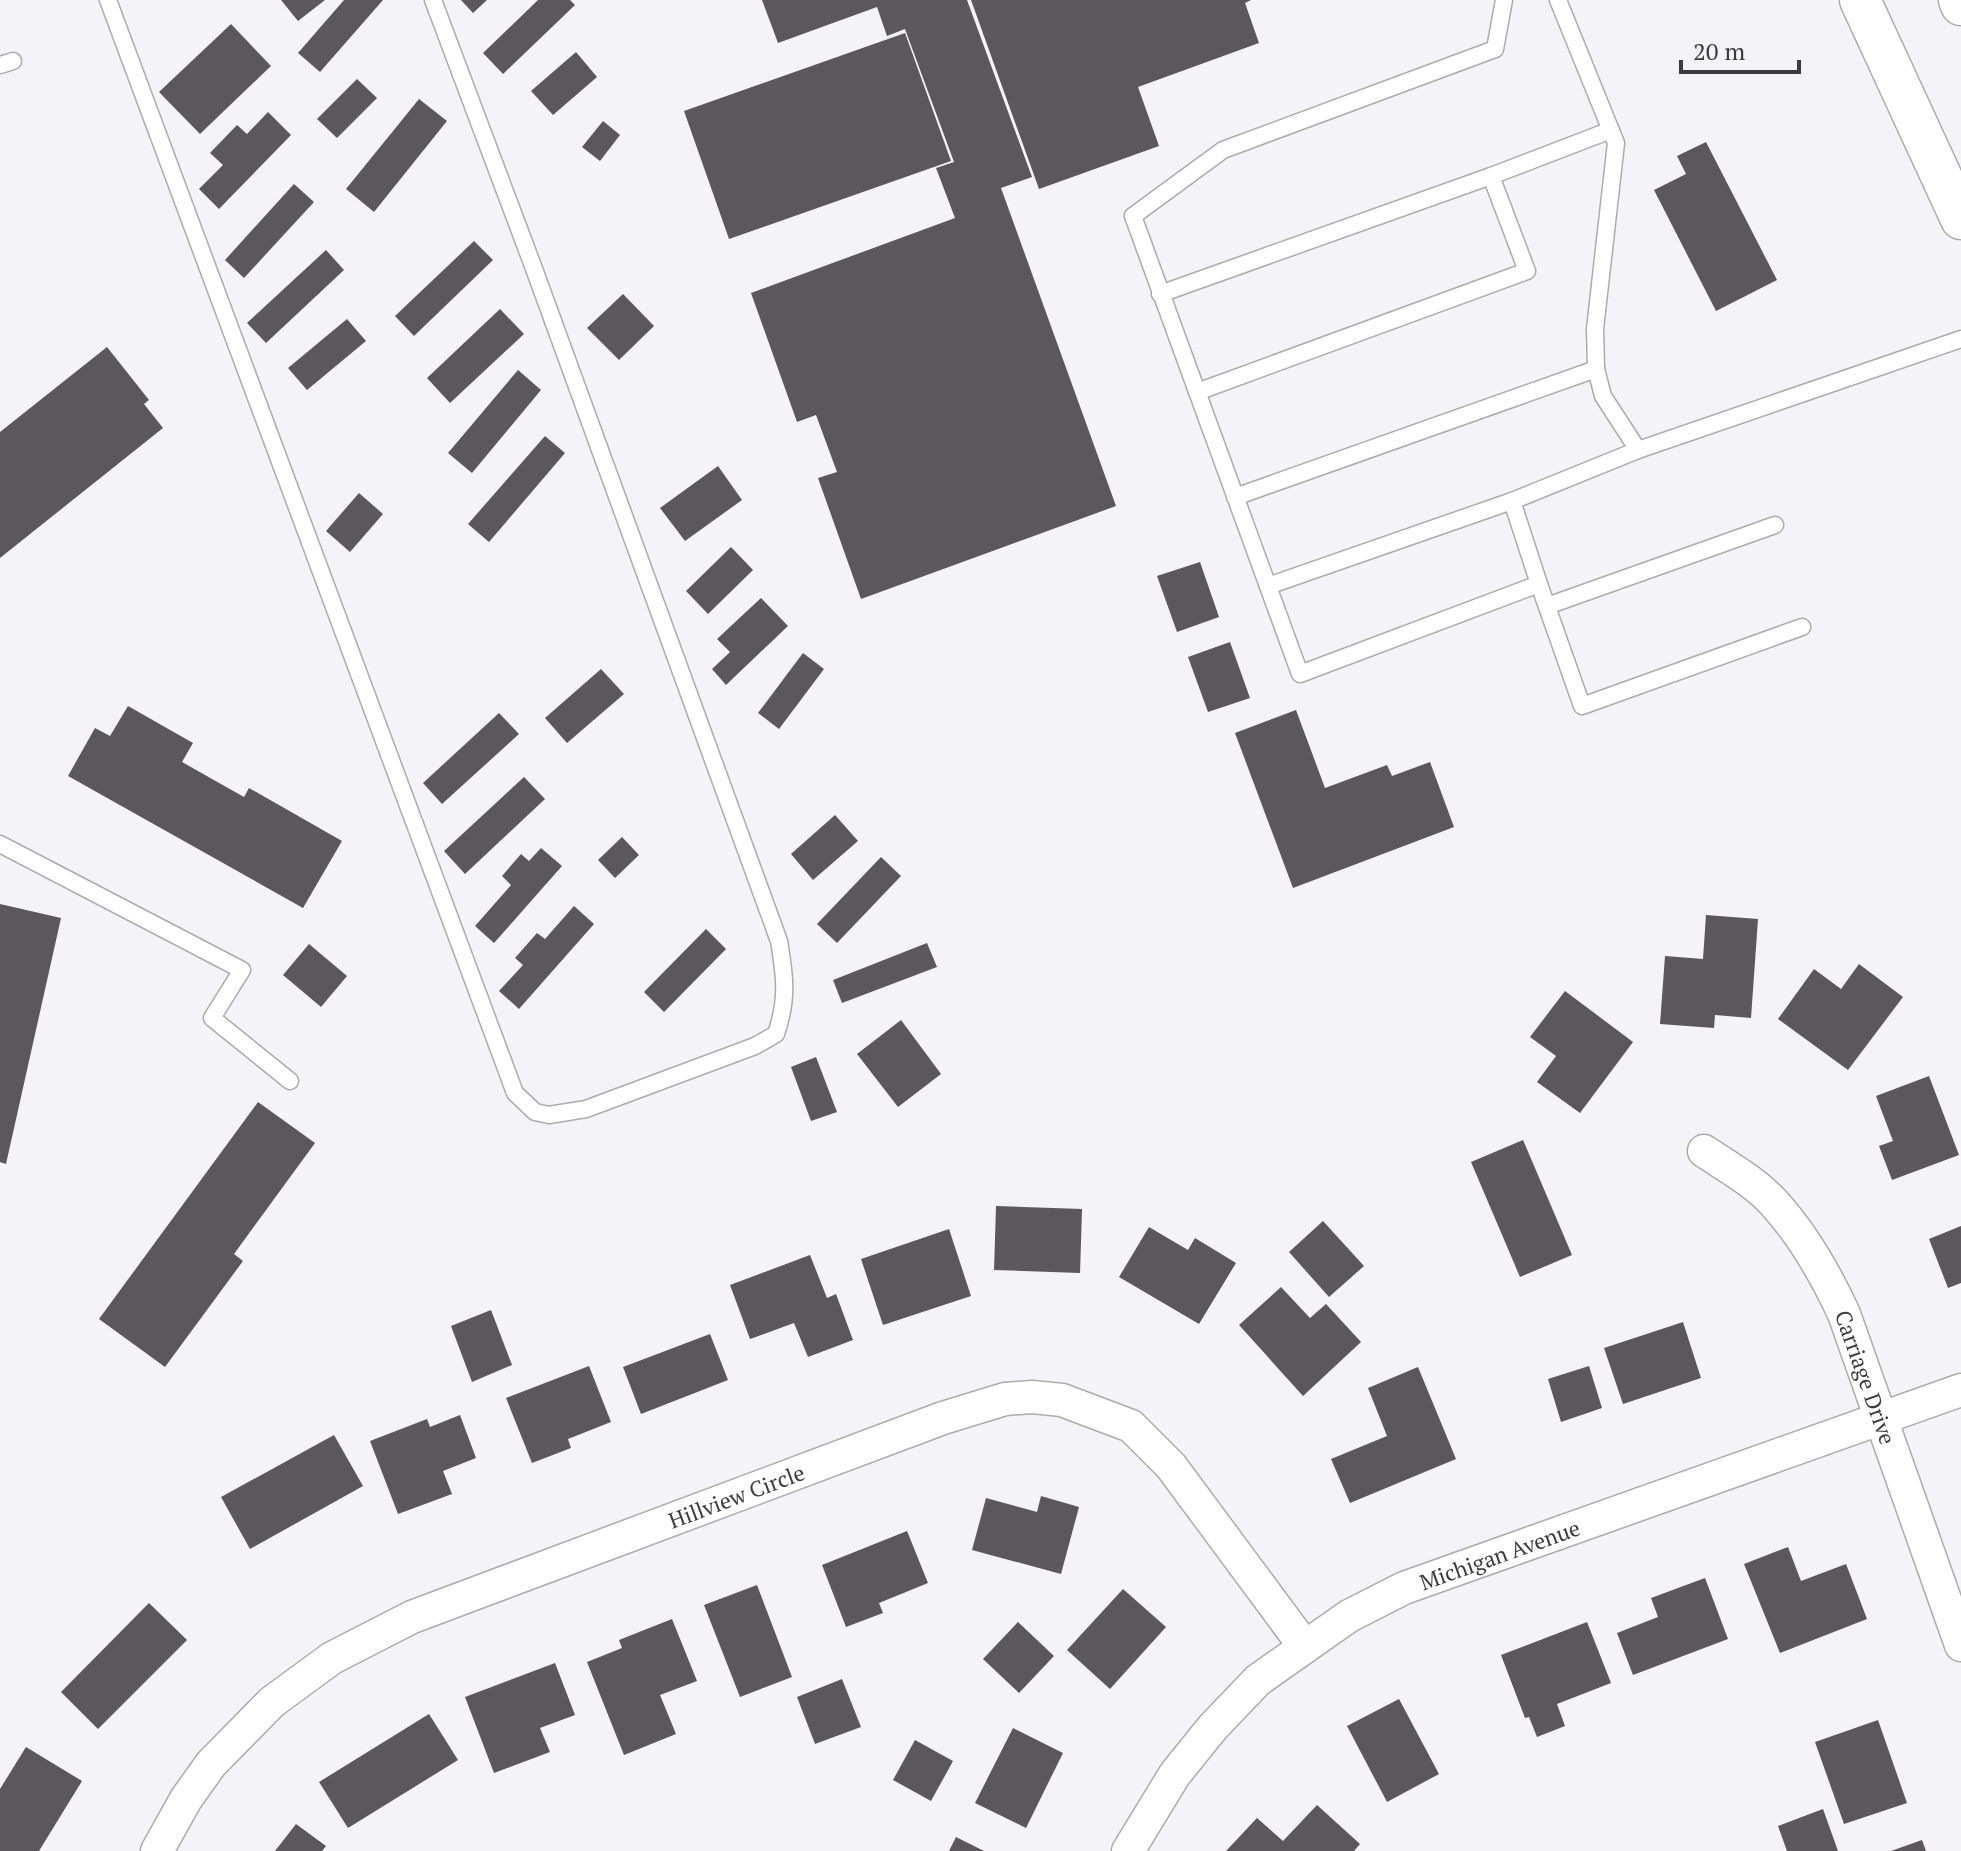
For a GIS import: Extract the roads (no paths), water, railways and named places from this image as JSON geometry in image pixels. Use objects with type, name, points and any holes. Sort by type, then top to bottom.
[{"type":"street","points":[[1860,0],[1961,219]]},
{"type":"street","name":"Carriage Drive","points":[[1704,1151],[1774,1203],[1824,1271],[1844,1314],[1961,1645]]},
{"type":"street","name":"Michigan Avenue","points":[[1128,1851],[1175,1774],[1213,1727],[1258,1680],[1349,1616],[1404,1588],[1961,1390]]},
{"type":"street","name":"Hillview Circle","points":[[157,1851],[186,1799],[211,1764],[272,1702],[332,1658],[412,1617],[943,1418],[1005,1399],[1032,1397],[1062,1400],[1131,1426],[1171,1466],[1305,1647]]},
{"type":"lane","points":[[108,0],[515,1093],[535,1112],[549,1115],[586,1109],[755,1046],[776,1034],[784,1010],[786,983],[779,941],[433,0]]},
{"type":"lane","points":[[1504,0],[1495,49],[1223,150],[1133,216],[1300,674],[1539,584]]},
{"type":"lane","points":[[1558,0],[1616,143],[1595,329],[1596,369],[1603,396],[1638,450]]},
{"type":"lane","points":[[1160,294],[1611,130]]},
{"type":"lane","points":[[1197,392],[1527,271],[1491,176]]},
{"type":"lane","points":[[1268,586],[1512,501],[1638,450],[1961,339]]},
{"type":"lane","points":[[1235,497],[1596,369]]},
{"type":"lane","points":[[1512,501],[1582,706],[1802,627]]},
{"type":"lane","points":[[1547,606],[1775,525]]},
{"type":"lane","points":[[0,844],[242,970],[212,1018],[290,1081]]}]
